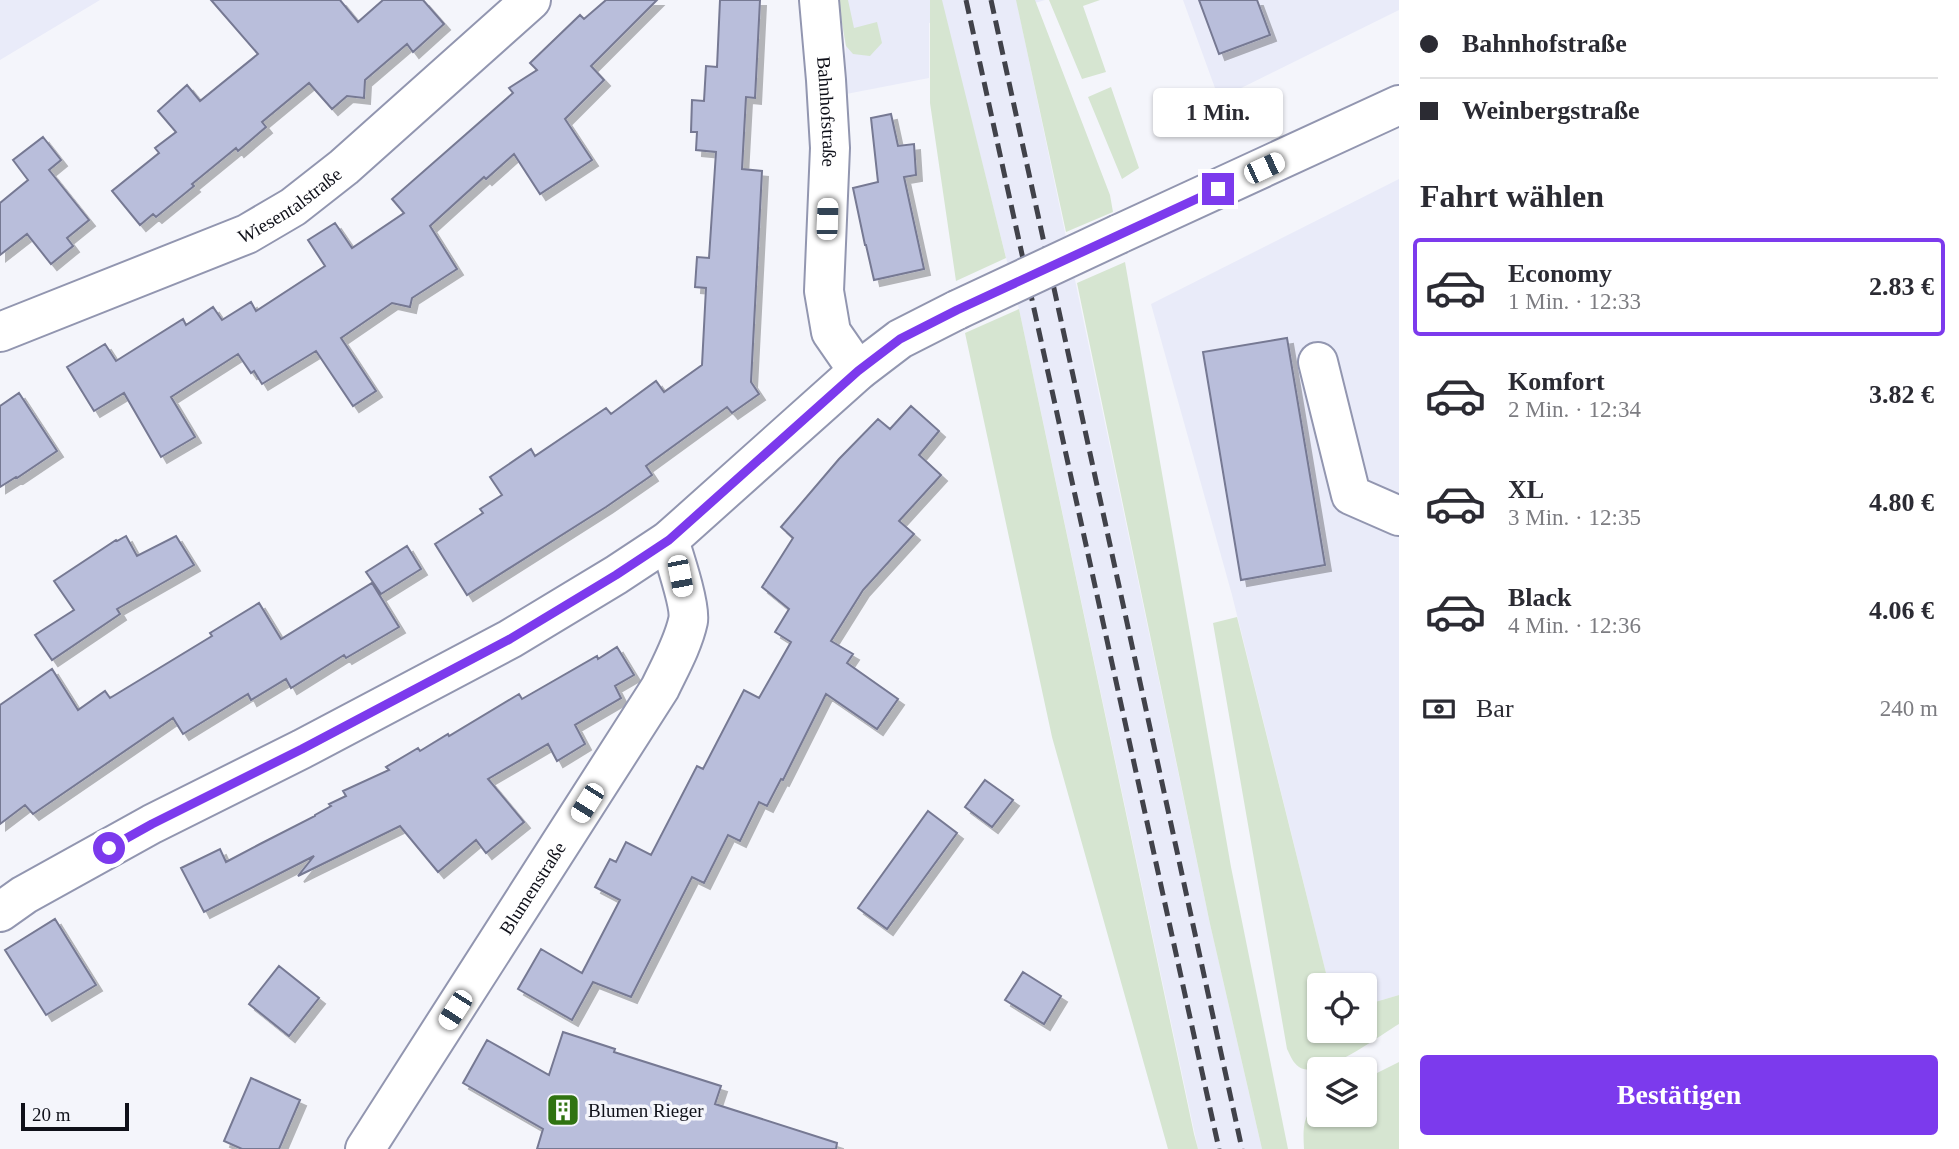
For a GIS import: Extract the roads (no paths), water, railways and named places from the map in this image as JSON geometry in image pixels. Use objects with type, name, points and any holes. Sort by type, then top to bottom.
[{"type":"street","name":"Wiesentalstraße","points":[[0,332],[247,234],[293,207],[344,167],[531,0]]},
{"type":"street","name":"Bahnhofstraße","points":[[818,0],[830,148],[824,291],[831,331],[858,371]]},
{"type":"street","points":[[0,912],[24,895],[152,824],[302,749],[510,639],[669,540],[858,371],[900,339],[1399,105]]},
{"type":"street","points":[[1318,362],[1351,495],[1399,516]]},
{"type":"street","name":"Blumenstraße","points":[[365,1149],[660,688],[689,619],[669,540]]},
{"type":"railway","points":[[966,0],[1219,1149]]},
{"type":"railway","points":[[991,0],[1242,1149]]},
{"type":"place","name":"Blumen Rieger","points":[[563,1110]]}]
